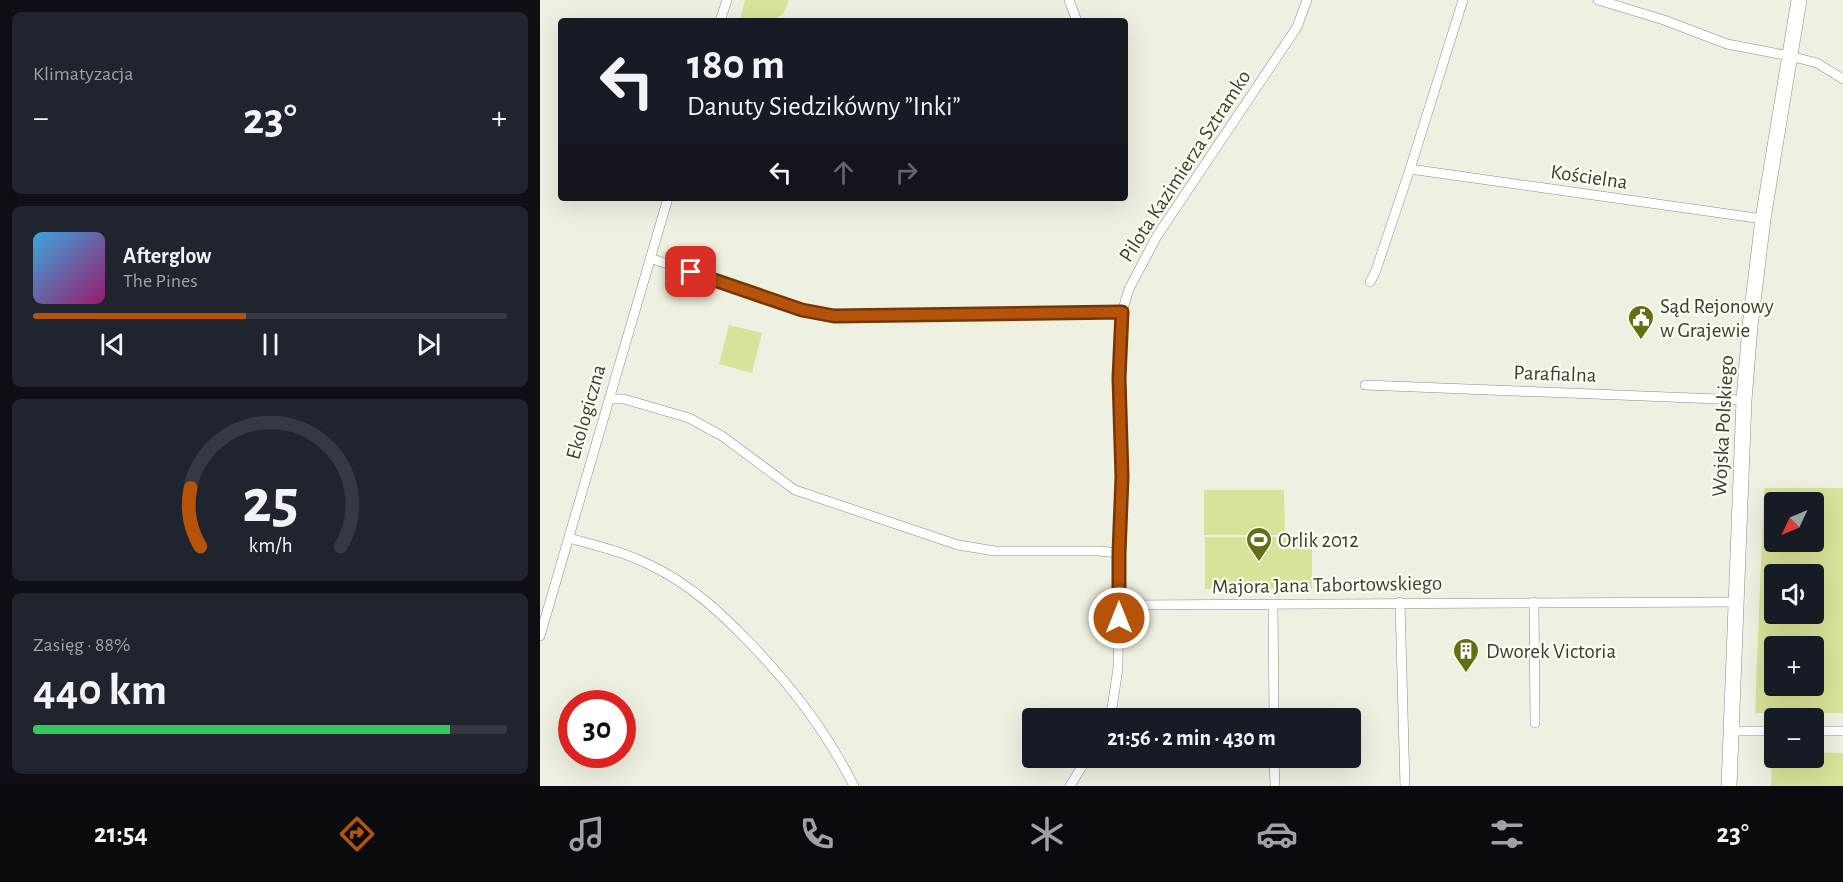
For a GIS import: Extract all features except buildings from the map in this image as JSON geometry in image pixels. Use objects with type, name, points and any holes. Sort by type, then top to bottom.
[{"type":"main road","name":"Wojska Polskiego","points":[[1729,786],[1744,400],[1763,219],[1799,0]]},
{"type":"street","points":[[721,18],[726,0]]},
{"type":"street","points":[[1069,0],[1076,18]]},
{"type":"street","name":"Pilota Kazimierza Sztramko","points":[[1112,708],[1117,683],[1120,605],[1119,553],[1122,477],[1119,378],[1122,312],[1129,289],[1157,236],[1297,27],[1307,0]]},
{"type":"street","points":[[1370,282],[1410,170],[1462,0]]},
{"type":"street","points":[[1598,0],[1664,20],[1727,44],[1817,63],[1843,79]]},
{"type":"street","name":"Kościelna","points":[[1410,170],[1763,219]]},
{"type":"street","name":"Ekologiczna","points":[[540,636],[667,201]]},
{"type":"street","points":[[650,258],[802,310],[834,316],[1122,312]]},
{"type":"street","name":"Parafialna","points":[[1365,385],[1744,400]]},
{"type":"street","points":[[609,399],[624,399],[689,418],[722,436],[795,490],[958,545],[995,551],[1119,553]]},
{"type":"street","points":[[569,538],[627,554],[650,565],[684,585],[715,609],[793,690],[826,735],[854,786]]},
{"type":"street","points":[[1400,602],[1405,786]]},
{"type":"street","points":[[1534,602],[1535,723]]},
{"type":"street","name":"Majora Jana Tabortowskiego","points":[[1120,605],[1736,602]]},
{"type":"street","points":[[1274,604],[1274,708]]},
{"type":"street","points":[[1731,731],[1764,731]]},
{"type":"street","points":[[1824,731],[1843,731]]},
{"type":"street","points":[[1070,786],[1081,768]]},
{"type":"street","points":[[1274,768],[1275,786]]},
{"type":"green space","points":[[745,0],[789,0],[783,14],[776,18],[741,18]]},
{"type":"green space","points":[[729,325],[762,333],[752,373],[719,364]]},
{"type":"green space","points":[[1764,488],[1843,488],[1843,713],[1824,713],[1824,708],[1764,708],[1764,713],[1755,713]]},
{"type":"green space","points":[[1204,490],[1284,490],[1285,535],[1204,535]]},
{"type":"green space","name":"Orlik 2012","points":[[1205,537],[1312,537],[1312,588],[1205,589]]},
{"type":"green space","points":[[1824,752],[1843,753],[1843,786],[1771,786],[1772,768],[1824,768]]},
{"type":"place","name":"Sąd Rejonowy w Grajewie","points":[[1641,341]]},
{"type":"place","name":"Orlik 2012","points":[[1259,563]]},
{"type":"place","name":"Dworek Victoria","points":[[1466,674]]},
{"type":"route","points":[[691,272],[802,310],[834,316],[1122,312],[1119,378],[1122,477],[1119,618]]}]
